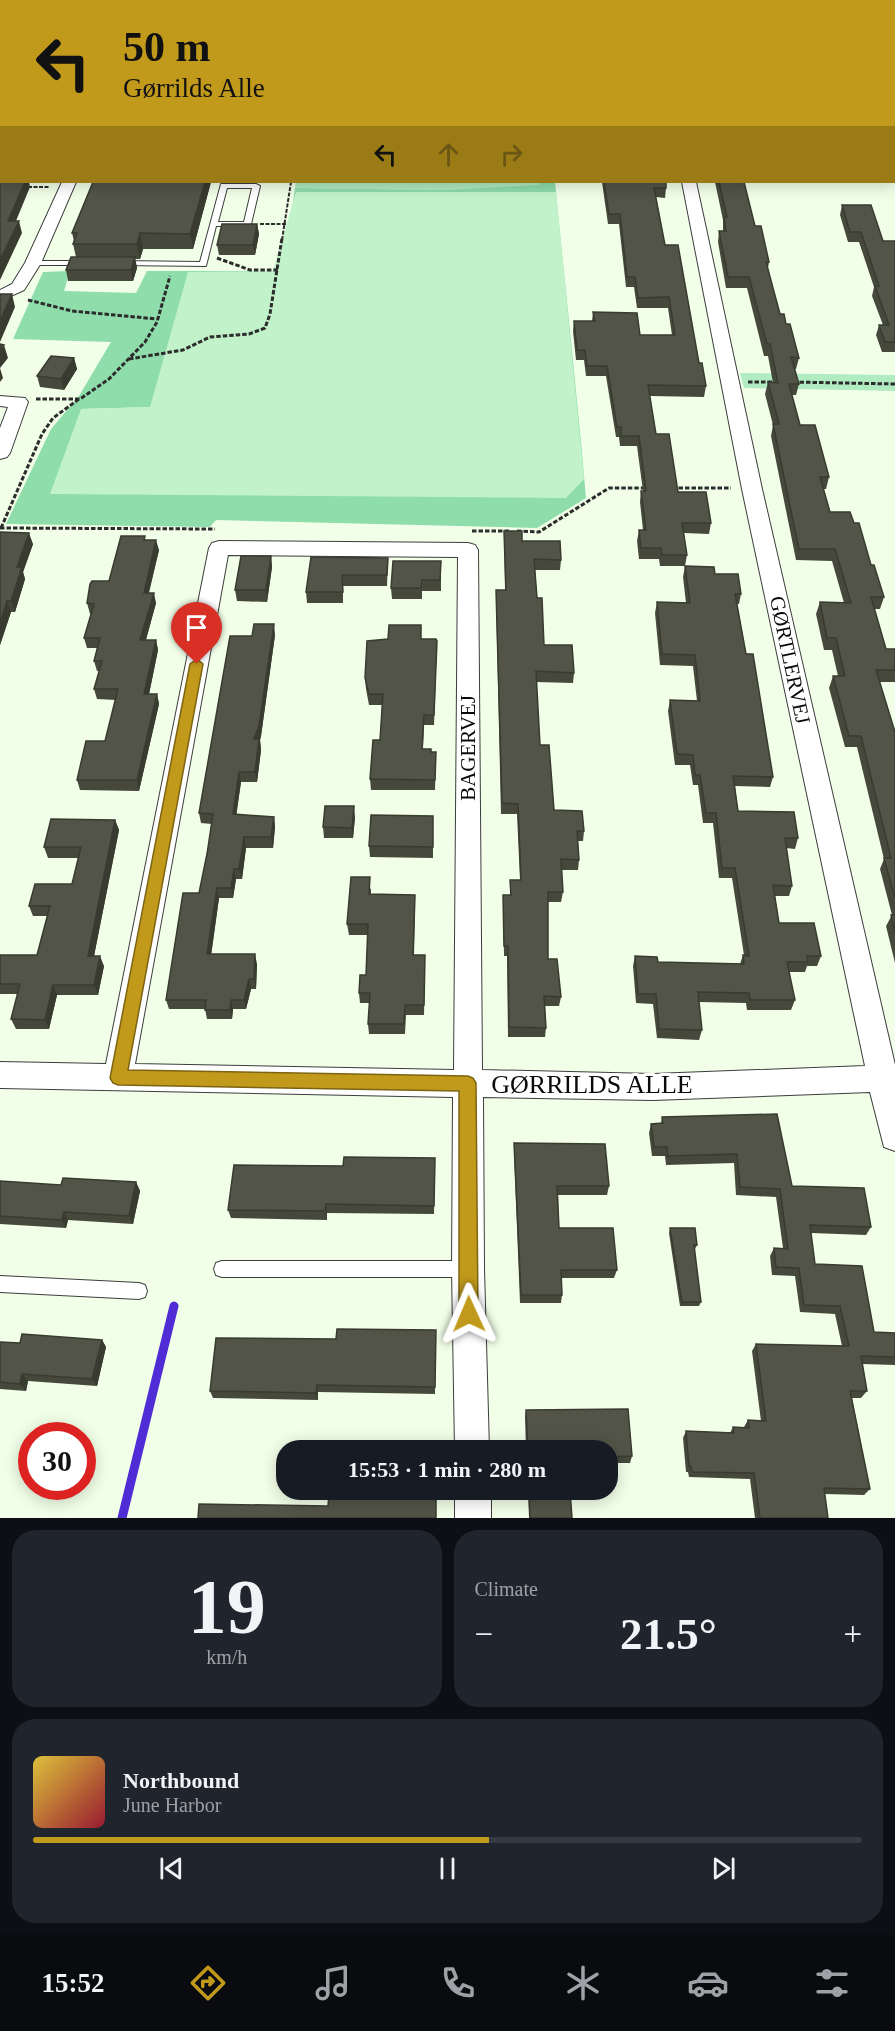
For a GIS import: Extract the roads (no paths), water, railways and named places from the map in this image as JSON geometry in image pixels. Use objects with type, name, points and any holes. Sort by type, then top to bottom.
[{"type":"street","name":"GØRTLERVEJ","points":[[689,183],[752,489],[889,1079],[895,1137]]},
{"type":"street","points":[[4,294],[18,286],[33,263],[68,184]]},
{"type":"street","points":[[0,453],[10,402]]},
{"type":"street","name":"BAGERVEJ","points":[[118,1078],[219,549],[468,550],[468,1083]]},
{"type":"street","name":"GØRRILDS ALLE","points":[[0,1075],[653,1088],[889,1079]]},
{"type":"street","points":[[468,1083],[468,1269],[472,1440]]},
{"type":"street","points":[[473,1500],[473,1518]]},
{"type":"lane","points":[[111,263],[202,264],[213,224],[224,186],[256,186],[247,224],[213,224]]},
{"type":"lane","points":[[33,263],[100,263]]},
{"type":"lane","points":[[222,1269],[468,1269]]},
{"type":"lane","points":[[0,1284],[139,1292]]},
{"type":"waterway","points":[[122,1518],[174,1306]]}]
